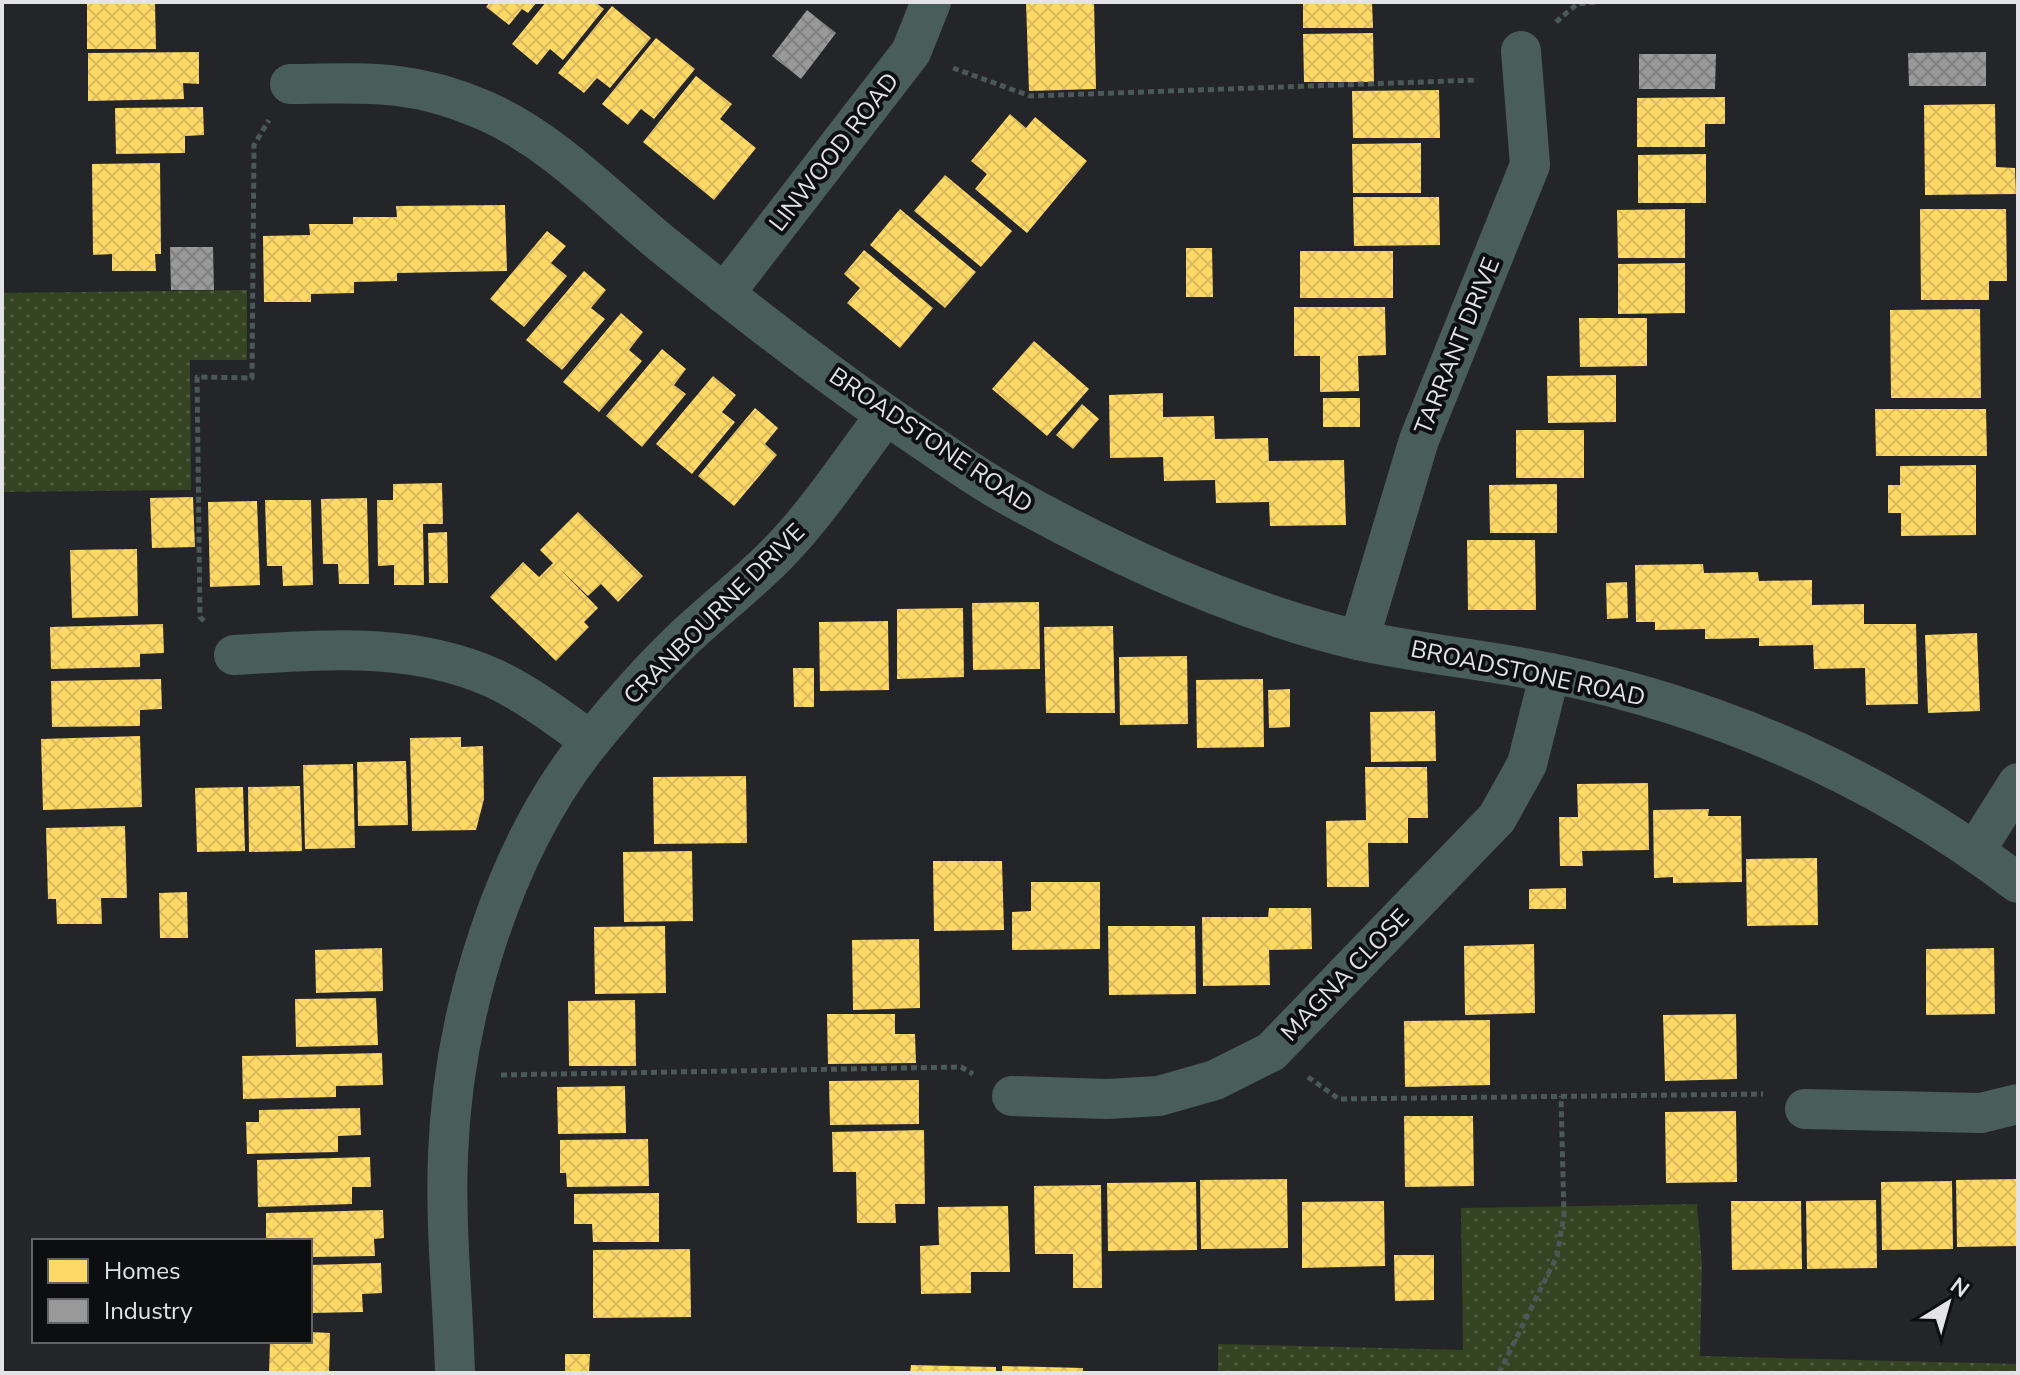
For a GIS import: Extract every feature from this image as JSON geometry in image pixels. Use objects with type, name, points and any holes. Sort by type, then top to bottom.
[{"type":"street","name":"LINWOOD ROAD","points":[[724,294],[911,52],[931,2]]},
{"type":"street","name":"TARRANT DRIVE","points":[[1359,640],[1419,440],[1530,165],[1522,64]]},
{"type":"street","name":"BROADSTONE ROAD","points":[[290,84],[387,82],[431,91],[484,110],[525,131],[724,294],[886,415],[1002,492],[1115,552],[1274,616],[1359,640],[1550,673],[1634,692],[1754,731],[1900,801],[2018,883]]},
{"type":"street","name":"CRANBOURNE DRIVE","points":[[455,1373],[448,1155],[456,1076],[474,985],[510,882],[549,803],[591,741],[679,643],[776,556],[811,518],[886,415]]},
{"type":"street","points":[[234,655],[344,649],[406,652],[494,678],[591,741]]},
{"type":"street","name":"MAGNA CLOSE","points":[[1012,1096],[1107,1099],[1159,1096],[1215,1080],[1271,1052],[1497,818],[1527,764],[1550,673]]},
{"type":"street","points":[[1975,851],[2018,783]]},
{"type":"street","points":[[1805,1109],[1981,1113],[2018,1104]]},
{"type":"path","points":[[911,52],[1030,96],[1522,64]]},
{"type":"path","points":[[234,655],[200,617],[197,377],[252,378],[254,145],[290,84]]},
{"type":"path","points":[[1271,1052],[1339,1099],[1767,1093],[1805,1109]]},
{"type":"path","points":[[456,1076],[961,1067],[1012,1096]]},
{"type":"path","points":[[1499,1373],[1557,1256],[1564,1216],[1561,1096]]},
{"type":"green space","points":[[247,290],[247,360],[190,360],[191,490],[2,492],[2,293]]},
{"type":"green space","points":[[1697,1204],[1702,1264],[1700,1356],[2018,1364],[2018,1373],[1218,1373],[1218,1344],[1463,1350],[1461,1208]]},
{"type":"building: Homes","points":[[87,2],[155,2],[156,49],[87,49]]},
{"type":"building: Homes","points":[[490,2],[537,2],[528,13],[522,9],[509,25],[486,7]]},
{"type":"building: Homes","points":[[546,2],[595,2],[604,9],[563,60],[550,49],[537,65],[512,44]]},
{"type":"building: Homes","points":[[1026,2],[1094,2],[1096,89],[1029,91]]},
{"type":"building: Homes","points":[[1303,2],[1372,2],[1373,28],[1303,28]]},
{"type":"building: Homes","points":[[612,6],[651,38],[610,88],[597,78],[584,93],[558,73]]},
{"type":"building: Homes","points":[[1373,33],[1374,82],[1304,82],[1303,34]]},
{"type":"building: Homes","points":[[656,38],[695,69],[654,119],[641,109],[628,125],[602,104]]},
{"type":"building: Homes","points":[[199,52],[199,84],[183,83],[184,99],[88,101],[88,53]]},
{"type":"building: Homes","points":[[696,76],[732,104],[720,119],[756,148],[714,200],[643,142]]},
{"type":"building: Homes","points":[[1439,90],[1440,138],[1353,138],[1352,91]]},
{"type":"building: Homes","points":[[1725,97],[1725,124],[1705,124],[1705,147],[1637,147],[1637,98]]},
{"type":"building: Homes","points":[[1995,104],[1996,167],[2015,168],[2016,194],[1925,195],[1924,105]]},
{"type":"building: Homes","points":[[203,107],[204,135],[185,136],[185,153],[116,154],[115,108]]},
{"type":"building: Homes","points":[[1010,114],[1026,128],[1035,117],[1087,161],[1027,233],[975,189],[987,174],[971,161]]},
{"type":"building: Homes","points":[[1421,143],[1421,193],[1353,193],[1352,144]]},
{"type":"building: Homes","points":[[1706,154],[1706,203],[1638,203],[1638,155]]},
{"type":"building: Homes","points":[[160,163],[161,254],[155,254],[156,271],[112,271],[112,254],[93,255],[92,164]]},
{"type":"building: Homes","points":[[945,175],[1012,231],[981,267],[914,211]]},
{"type":"building: Homes","points":[[1353,197],[1439,197],[1440,245],[1354,246]]},
{"type":"building: Homes","points":[[505,205],[507,271],[397,273],[397,281],[354,282],[354,293],[311,294],[311,302],[264,302],[263,236],[310,235],[309,224],[353,224],[353,217],[397,217],[396,206]]},
{"type":"building: Homes","points":[[900,209],[976,272],[945,308],[870,245]]},
{"type":"building: Homes","points":[[1685,209],[1685,258],[1618,258],[1617,210]]},
{"type":"building: Homes","points":[[1920,209],[2006,209],[2007,281],[1989,281],[1989,300],[1921,300]]},
{"type":"building: Homes","points":[[547,231],[566,246],[551,263],[567,276],[524,327],[490,299]]},
{"type":"building: Homes","points":[[1186,248],[1212,248],[1213,297],[1186,297]]},
{"type":"building: Homes","points":[[864,250],[933,308],[900,348],[847,303],[860,288],[844,274]]},
{"type":"building: Homes","points":[[1300,251],[1393,251],[1393,298],[1300,298]]},
{"type":"building: Homes","points":[[1685,263],[1685,313],[1618,314],[1618,264]]},
{"type":"building: Homes","points":[[584,271],[606,290],[591,308],[605,319],[562,370],[526,340]]},
{"type":"building: Homes","points":[[1294,307],[1385,307],[1386,355],[1358,356],[1359,391],[1320,392],[1320,356],[1294,356]]},
{"type":"building: Homes","points":[[1980,309],[1981,398],[1891,398],[1890,310]]},
{"type":"building: Homes","points":[[621,313],[643,332],[629,350],[642,361],[599,412],[563,382]]},
{"type":"building: Homes","points":[[1579,318],[1647,318],[1647,366],[1580,367]]},
{"type":"building: Homes","points":[[1034,341],[1089,389],[1047,436],[992,389]]},
{"type":"building: Homes","points":[[662,349],[686,369],[674,385],[686,394],[642,447],[606,416]]},
{"type":"building: Homes","points":[[1616,375],[1616,422],[1548,423],[1547,376]]},
{"type":"building: Homes","points":[[713,376],[736,395],[722,412],[735,422],[692,474],[656,444]]},
{"type":"building: Homes","points":[[1163,393],[1163,417],[1214,416],[1215,439],[1268,438],[1269,461],[1344,460],[1346,525],[1270,526],[1269,502],[1216,503],[1215,480],[1164,481],[1163,457],[1110,458],[1109,395]]},
{"type":"building: Homes","points":[[1323,398],[1360,398],[1360,427],[1323,427]]},
{"type":"building: Homes","points":[[1082,404],[1099,419],[1073,449],[1056,435]]},
{"type":"building: Homes","points":[[755,408],[778,428],[765,444],[777,455],[734,506],[698,476]]},
{"type":"building: Homes","points":[[1875,409],[1986,409],[1987,456],[1876,456]]},
{"type":"building: Homes","points":[[1516,430],[1584,430],[1584,478],[1516,478]]},
{"type":"building: Homes","points":[[1976,465],[1976,535],[1901,536],[1901,513],[1888,513],[1888,485],[1900,485],[1900,466]]},
{"type":"building: Homes","points":[[442,483],[443,524],[423,524],[424,585],[394,585],[394,565],[378,566],[377,500],[393,500],[393,484]]},
{"type":"building: Homes","points":[[1557,484],[1557,533],[1490,533],[1489,485]]},
{"type":"building: Homes","points":[[193,497],[195,547],[152,548],[150,498]]},
{"type":"building: Homes","points":[[367,498],[369,584],[339,584],[338,564],[323,564],[321,499]]},
{"type":"building: Homes","points":[[265,500],[311,500],[313,585],[283,586],[282,566],[267,566]]},
{"type":"building: Homes","points":[[257,501],[260,585],[210,587],[208,502]]},
{"type":"building: Homes","points":[[578,512],[643,576],[618,602],[601,584],[588,596],[559,568],[598,608],[584,622],[589,627],[556,661],[490,597],[523,562],[539,577],[553,563],[540,550]]},
{"type":"building: Homes","points":[[447,532],[448,583],[429,583],[428,533]]},
{"type":"building: Homes","points":[[1467,540],[1535,540],[1536,610],[1468,610]]},
{"type":"building: Homes","points":[[137,549],[138,616],[72,618],[70,550]]},
{"type":"building: Homes","points":[[1703,564],[1704,573],[1758,572],[1759,581],[1812,580],[1812,605],[1864,604],[1864,624],[1916,624],[1918,704],[1866,705],[1865,668],[1814,669],[1813,645],[1759,646],[1759,638],[1705,639],[1705,629],[1655,630],[1655,622],[1636,622],[1635,565]]},
{"type":"building: Homes","points":[[1627,582],[1628,618],[1607,619],[1606,583]]},
{"type":"building: Homes","points":[[1039,602],[1040,669],[973,670],[972,603]]},
{"type":"building: Homes","points":[[963,608],[964,677],[897,679],[897,609]]},
{"type":"building: Homes","points":[[888,621],[889,690],[820,691],[819,622]]},
{"type":"building: Homes","points":[[163,624],[164,653],[140,654],[140,667],[51,669],[50,627]]},
{"type":"building: Homes","points":[[1113,626],[1115,713],[1046,713],[1044,627]]},
{"type":"building: Homes","points":[[1977,633],[1980,711],[1928,713],[1925,635]]},
{"type":"building: Homes","points":[[1187,656],[1188,724],[1120,725],[1119,657]]},
{"type":"building: Homes","points":[[793,668],[814,668],[814,707],[794,707]]},
{"type":"building: Homes","points":[[161,679],[162,709],[140,710],[140,726],[52,727],[51,681]]},
{"type":"building: Homes","points":[[1263,679],[1264,747],[1197,748],[1196,680]]},
{"type":"building: Homes","points":[[1290,689],[1290,727],[1269,728],[1268,690]]},
{"type":"building: Homes","points":[[1435,711],[1436,761],[1371,762],[1370,712]]},
{"type":"building: Homes","points":[[140,736],[142,807],[43,810],[41,739]]},
{"type":"building: Homes","points":[[461,737],[461,747],[483,746],[484,799],[476,830],[412,831],[410,738]]},
{"type":"building: Homes","points":[[406,761],[408,825],[358,826],[357,762]]},
{"type":"building: Homes","points":[[353,764],[355,848],[305,849],[303,765]]},
{"type":"building: Homes","points":[[1365,767],[1427,767],[1428,818],[1408,818],[1408,843],[1368,843],[1369,887],[1327,887],[1326,821],[1366,820]]},
{"type":"building: Homes","points":[[746,776],[747,843],[654,844],[653,777]]},
{"type":"building: Homes","points":[[1648,783],[1649,850],[1582,851],[1583,866],[1560,866],[1559,817],[1578,817],[1577,784]]},
{"type":"building: Homes","points":[[300,786],[302,851],[249,852],[248,787]]},
{"type":"building: Homes","points":[[243,787],[245,851],[197,852],[195,788]]},
{"type":"building: Homes","points":[[1709,809],[1708,816],[1741,816],[1742,882],[1673,883],[1673,877],[1654,878],[1653,810]]},
{"type":"building: Homes","points":[[125,826],[127,898],[101,898],[102,924],[57,924],[56,899],[48,899],[46,828]]},
{"type":"building: Homes","points":[[692,851],[693,921],[624,922],[623,852]]},
{"type":"building: Homes","points":[[1817,858],[1818,925],[1747,926],[1746,859]]},
{"type":"building: Homes","points":[[933,861],[1002,861],[1004,930],[934,931]]},
{"type":"building: Homes","points":[[1031,882],[1100,882],[1100,949],[1012,950],[1012,912],[1031,911]]},
{"type":"building: Homes","points":[[1566,888],[1566,909],[1529,909],[1529,889]]},
{"type":"building: Homes","points":[[187,892],[188,938],[160,938],[159,893]]},
{"type":"building: Homes","points":[[1269,908],[1311,908],[1312,949],[1269,950],[1270,985],[1203,986],[1202,917],[1268,917]]},
{"type":"building: Homes","points":[[665,926],[666,993],[595,994],[594,927]]},
{"type":"building: Homes","points":[[1108,926],[1195,926],[1196,994],[1109,995]]},
{"type":"building: Homes","points":[[919,939],[920,1008],[853,1010],[852,940]]},
{"type":"building: Homes","points":[[1534,944],[1535,1013],[1465,1015],[1464,946]]},
{"type":"building: Homes","points":[[382,948],[383,991],[316,993],[315,950]]},
{"type":"building: Homes","points":[[1994,948],[1995,1014],[1926,1015],[1926,949]]},
{"type":"building: Homes","points":[[376,998],[378,1045],[296,1047],[295,999]]},
{"type":"building: Homes","points":[[635,1000],[636,1066],[569,1066],[568,1001]]},
{"type":"building: Homes","points":[[827,1014],[895,1014],[895,1034],[915,1034],[916,1063],[828,1064]]},
{"type":"building: Homes","points":[[1736,1014],[1737,1079],[1665,1081],[1663,1015]]},
{"type":"building: Homes","points":[[1490,1020],[1490,1085],[1405,1087],[1404,1021]]},
{"type":"building: Homes","points":[[382,1053],[383,1085],[336,1086],[336,1097],[243,1099],[242,1056]]},
{"type":"building: Homes","points":[[919,1080],[919,1124],[830,1125],[829,1081]]},
{"type":"building: Homes","points":[[625,1086],[626,1133],[558,1134],[557,1087]]},
{"type":"building: Homes","points":[[360,1108],[361,1135],[338,1136],[338,1152],[247,1154],[246,1122],[259,1122],[259,1110]]},
{"type":"building: Homes","points":[[1736,1111],[1737,1182],[1666,1183],[1665,1112]]},
{"type":"building: Homes","points":[[1404,1116],[1473,1116],[1474,1186],[1405,1187]]},
{"type":"building: Homes","points":[[924,1130],[925,1204],[895,1204],[896,1223],[857,1223],[856,1172],[833,1172],[832,1132]]},
{"type":"building: Homes","points":[[648,1139],[649,1186],[567,1187],[566,1173],[560,1173],[560,1140]]},
{"type":"building: Homes","points":[[370,1157],[371,1187],[352,1187],[352,1204],[258,1207],[257,1160]]},
{"type":"building: Homes","points":[[1287,1179],[1288,1248],[1201,1249],[1200,1180]]},
{"type":"building: Homes","points":[[2018,1179],[2018,1246],[1957,1247],[1956,1180]]},
{"type":"building: Homes","points":[[1952,1181],[1953,1249],[1882,1250],[1881,1182]]},
{"type":"building: Homes","points":[[1196,1182],[1197,1250],[1108,1251],[1107,1183]]},
{"type":"building: Homes","points":[[1101,1185],[1102,1288],[1073,1288],[1073,1254],[1035,1254],[1034,1186]]},
{"type":"building: Homes","points":[[659,1193],[659,1242],[593,1242],[592,1224],[574,1224],[574,1194]]},
{"type":"building: Homes","points":[[1876,1200],[1877,1268],[1807,1269],[1806,1201]]},
{"type":"building: Homes","points":[[1384,1201],[1385,1266],[1302,1268],[1302,1202]]},
{"type":"building: Homes","points":[[1731,1201],[1801,1201],[1802,1269],[1732,1270]]},
{"type":"building: Homes","points":[[1008,1206],[1010,1272],[971,1272],[971,1293],[921,1294],[920,1246],[939,1245],[938,1207]]},
{"type":"building: Homes","points":[[383,1210],[384,1238],[374,1239],[375,1256],[312,1257],[312,1239],[266,1239],[266,1213]]},
{"type":"building: Homes","points":[[690,1249],[691,1317],[593,1318],[593,1250]]},
{"type":"building: Homes","points":[[1394,1255],[1434,1255],[1434,1300],[1395,1301]]},
{"type":"building: Homes","points":[[381,1263],[382,1293],[362,1294],[363,1312],[312,1313],[312,1265]]},
{"type":"building: Homes","points":[[312,1332],[330,1333],[329,1373],[269,1373],[270,1343],[312,1343]]},
{"type":"building: Homes","points":[[565,1354],[590,1354],[589,1373],[565,1373]]},
{"type":"building: Homes","points":[[911,1365],[996,1367],[996,1373],[910,1373]]},
{"type":"building: Homes","points":[[1002,1366],[1083,1368],[1083,1373],[1002,1373]]},
{"type":"building: Industry","points":[[807,10],[836,33],[801,79],[772,56]]},
{"type":"building: Industry","points":[[1986,52],[1986,86],[1909,86],[1908,53]]},
{"type":"building: Industry","points":[[1639,54],[1716,54],[1715,89],[1639,89]]},
{"type":"building: Industry","points":[[170,247],[213,247],[214,290],[171,290]]}]
